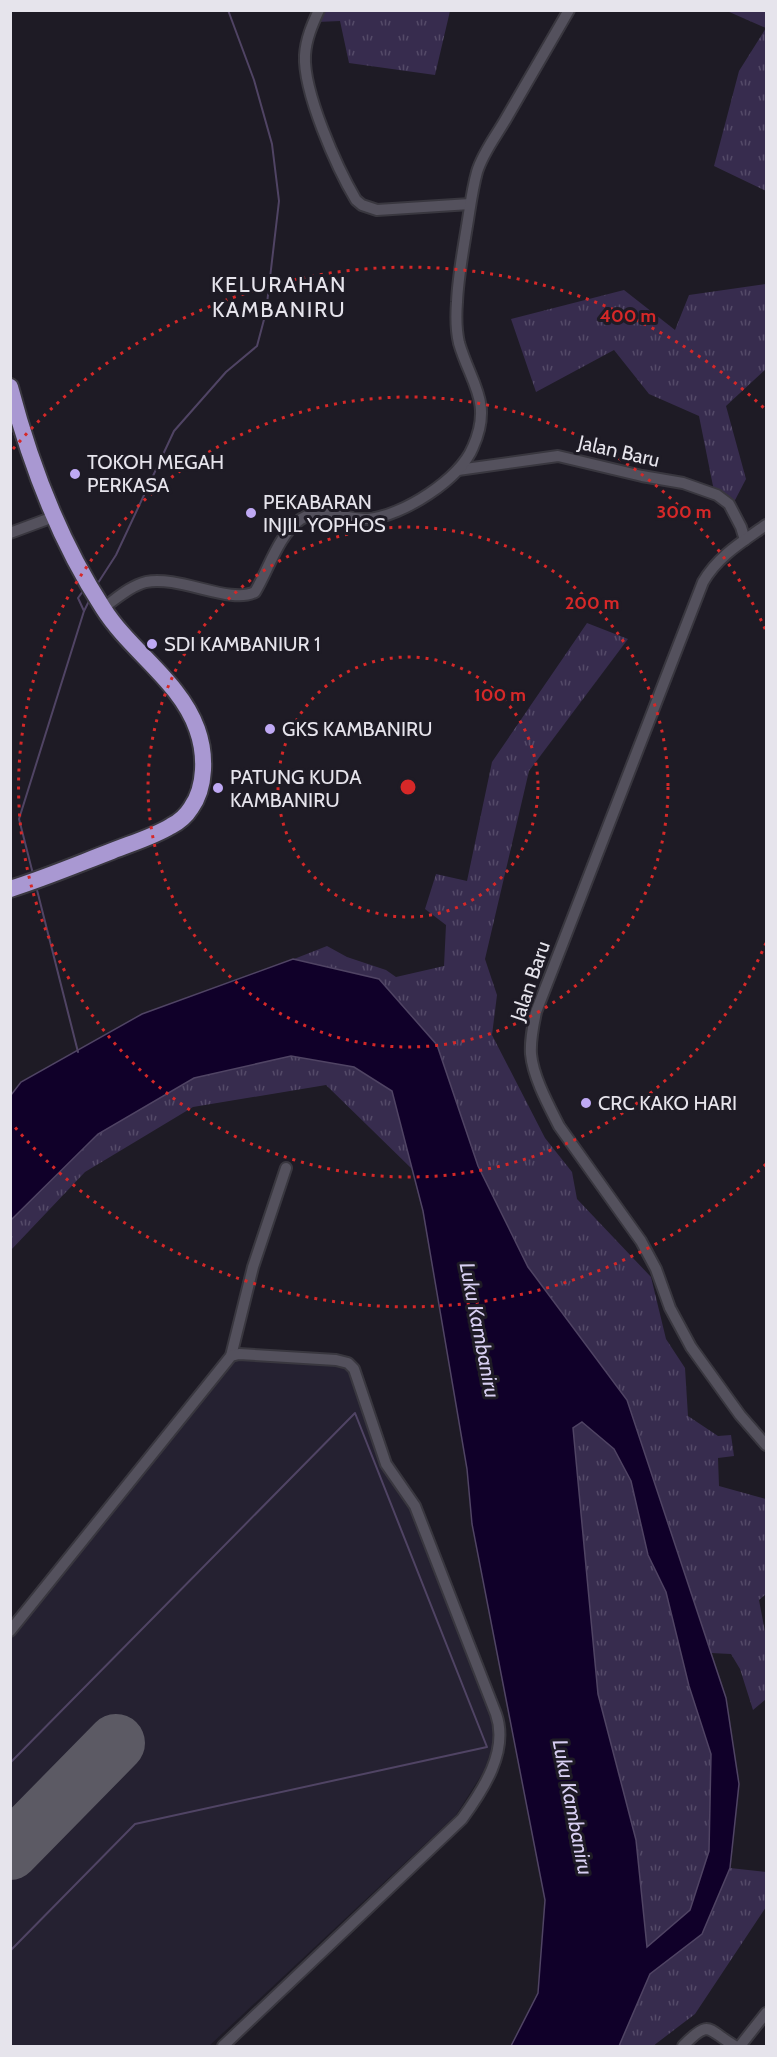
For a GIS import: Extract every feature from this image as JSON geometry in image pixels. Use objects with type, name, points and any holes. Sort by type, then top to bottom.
[{"type":"highway","points":[[10,387],[51,518],[101,605],[132,646],[170,686],[189,713],[197,730],[201,750],[202,784],[191,808],[180,821],[169,828],[23,885]]},
{"type":"street","points":[[319,10],[308,36],[305,64],[308,83],[315,108],[336,160],[356,200],[362,205],[377,210],[470,204]]},
{"type":"street","points":[[101,605],[144,582],[164,580],[231,594],[250,595],[255,592],[288,532],[301,520],[312,514],[323,513],[366,519],[386,515],[413,504],[458,470],[473,449],[481,419],[481,403],[459,341],[457,324],[458,293],[470,204],[477,171],[492,141],[569,10]]},
{"type":"street","name":"Jalan Baru","points":[[458,470],[558,456],[642,476],[683,483],[717,495],[729,504],[741,527],[744,540]]},
{"type":"street","points":[[10,533],[51,518]]},
{"type":"street","name":"Jalan Baru","points":[[766,525],[744,540],[711,569],[690,613],[536,1012],[530,1037],[531,1057],[549,1107],[559,1126],[640,1241],[656,1269],[670,1308],[691,1347],[740,1415],[766,1445]]},
{"type":"street","points":[[10,1631],[231,1356],[254,1267],[286,1168]]},
{"type":"street","points":[[223,2046],[462,1819],[490,1775],[498,1746],[496,1714],[415,1506],[386,1464],[354,1369],[348,1363],[336,1360],[239,1354],[231,1356]]},
{"type":"street","points":[[740,2046],[766,2013]]},
{"type":"street","points":[[683,2046],[698,2031],[709,2029],[735,2046]]},
{"type":"shaded area","points":[[243,1356],[348,1366],[382,1465],[410,1503],[495,1724],[492,1748],[484,1771],[456,1815],[209,2046],[11,2046],[10,1640],[233,1359]]},
{"type":"green space","points":[[314,11],[450,11],[435,75],[349,63],[340,21],[317,22]]},
{"type":"green space","points":[[727,11],[766,11],[766,28]]},
{"type":"green space","points":[[766,28],[766,191],[714,166],[739,71]]},
{"type":"green space","points":[[766,284],[766,369],[726,406],[746,479],[733,504],[714,491],[699,416],[649,394],[614,350],[536,392],[511,319],[624,290],[675,330],[689,295]]},
{"type":"green space","points":[[587,623],[628,639],[529,771],[485,959],[497,995],[492,1035],[545,1138],[572,1172],[577,1199],[651,1277],[666,1339],[685,1368],[688,1416],[718,1436],[731,1435],[734,1456],[718,1458],[719,1486],[766,1499],[766,1594],[759,1600],[766,1637],[766,1699],[753,1710],[740,1669],[731,1654],[711,1653],[627,1400],[528,1267],[478,1166],[379,979],[294,959],[327,946],[347,957],[386,970],[396,977],[444,966],[446,925],[425,909],[436,874],[467,881],[492,762]]},
{"type":"green space","points":[[291,1056],[354,1067],[392,1091],[412,1169],[326,1085],[193,1107],[85,1172],[11,1250],[11,1220],[98,1134],[194,1078]]},
{"type":"green space","points":[[582,1422],[614,1449],[631,1481],[648,1555],[666,1592],[689,1686],[711,1754],[709,1852],[690,1910],[647,1948],[636,1840],[598,1694],[573,1428]]},
{"type":"green space","points":[[730,1868],[766,1872],[766,1907],[695,2014],[653,2046],[619,2046],[650,1974],[702,1933]]},
{"type":"water","name":"Luku Kambaniru","points":[[293,959],[379,979],[437,1045],[478,1166],[528,1267],[627,1400],[726,1698],[739,1784],[730,1868],[702,1934],[650,1974],[619,2046],[511,2046],[538,1993],[545,1900],[472,1524],[467,1469],[423,1211],[392,1091],[354,1067],[291,1056],[194,1078],[98,1134],[11,1220],[11,1095],[21,1082],[142,1014]],"holes":[[[582,1422],[614,1449],[631,1481],[648,1555],[666,1592],[689,1686],[711,1754],[709,1851],[690,1910],[647,1947],[636,1840],[598,1694],[573,1428]]]},
{"type":"waterway","points":[[96,586],[116,555],[174,431],[226,372],[257,346],[266,312],[279,201],[272,144],[254,80],[228,10]]},
{"type":"waterway","points":[[10,422],[35,491]]},
{"type":"waterway","points":[[83,591],[78,598],[84,611]]},
{"type":"waterway","points":[[33,874],[19,819],[84,611],[90,599]]},
{"type":"waterway","points":[[36,886],[78,1052]]},
{"type":"waterway","points":[[10,1763],[355,1413],[487,1747],[135,1824],[10,1951]]},
{"type":"runway","points":[[10,1851],[116,1743]]},
{"type":"place","name":"TOKOH MEGAH PERKASA","points":[[75,474]]},
{"type":"place","name":"PEKABARAN INJIL YOPHOS","points":[[251,513]]},
{"type":"place","name":"SDI KAMBANIUR 1","points":[[152,644]]},
{"type":"place","name":"GKS KAMBANIRU","points":[[270,729]]},
{"type":"place","name":"PATUNG KUDA KAMBANIRU","points":[[218,788]]},
{"type":"place","name":"CRC KAKO HARI","points":[[586,1103]]},
{"type":"district","name":"KELURAHAN KAMBANIRU","points":[[279,296]]}]
